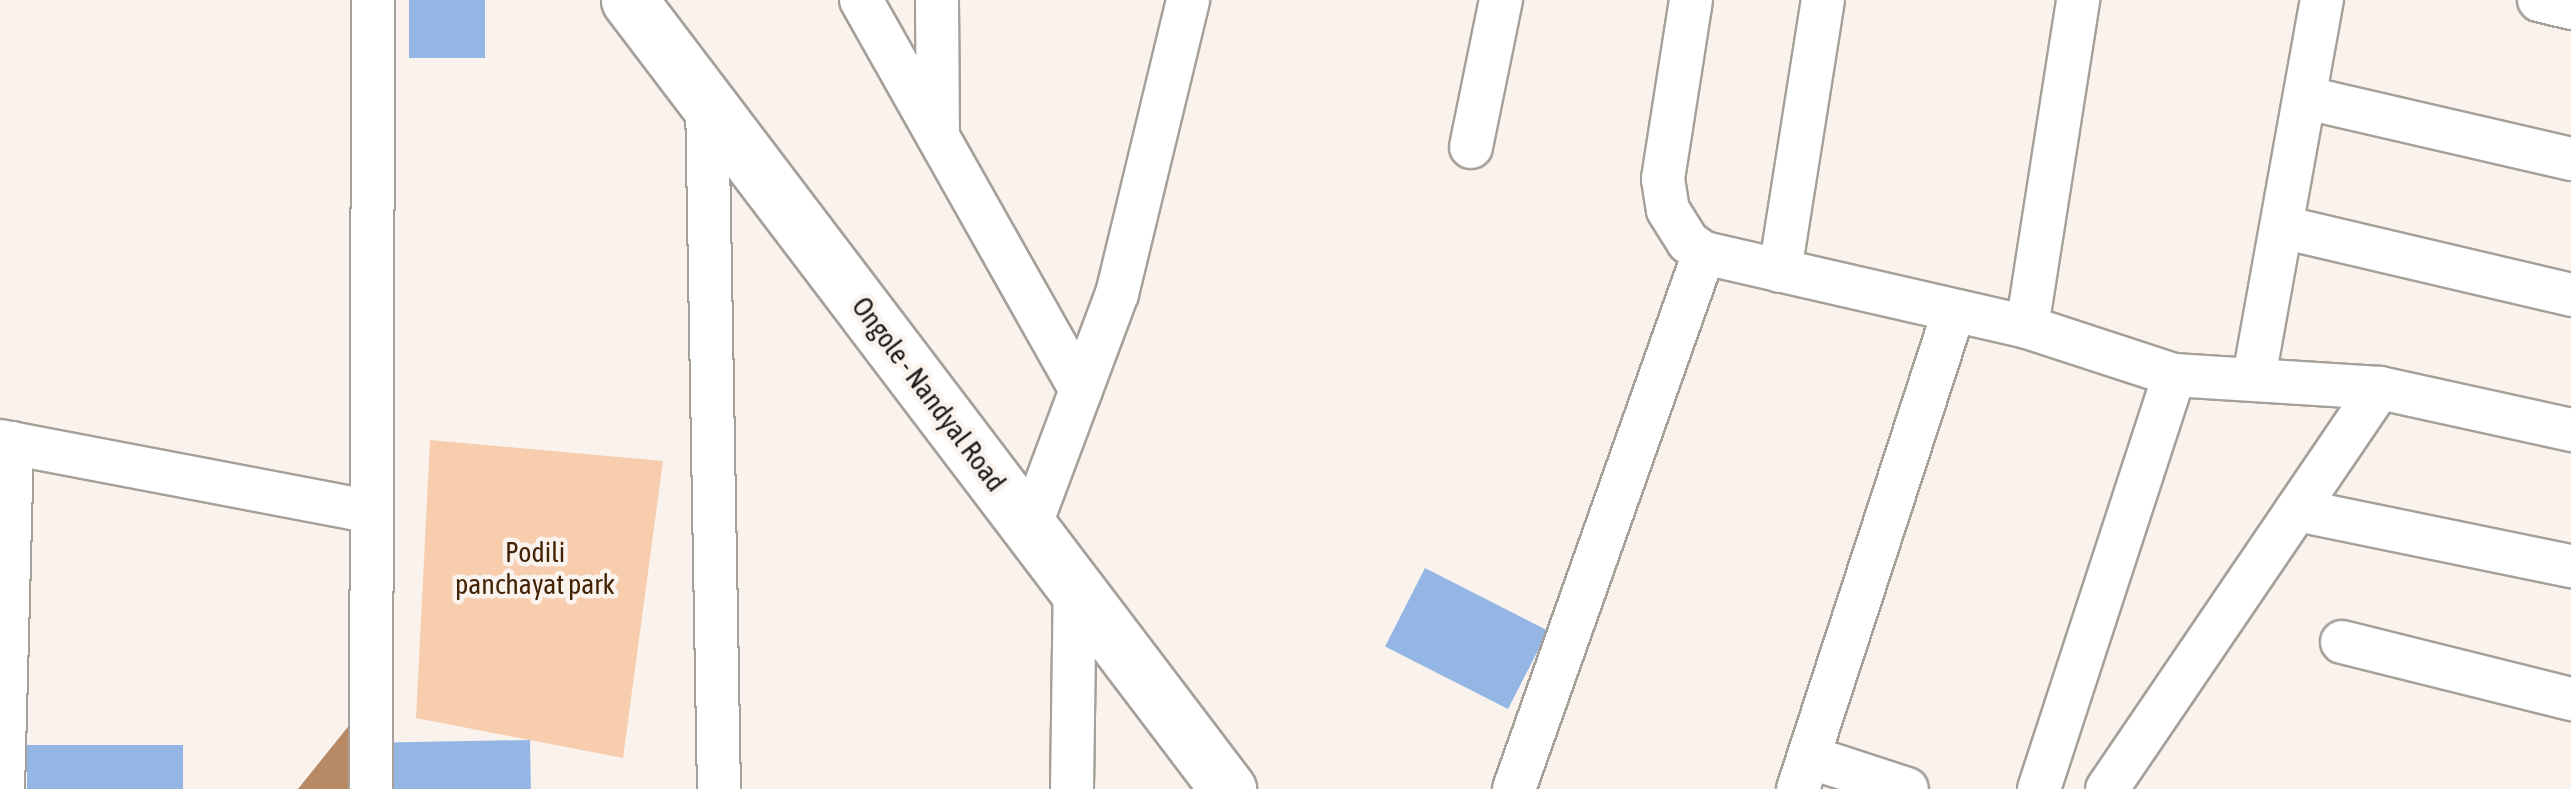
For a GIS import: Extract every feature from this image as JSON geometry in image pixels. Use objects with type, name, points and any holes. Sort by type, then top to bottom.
[{"type":"main road","name":"Ongole - Nandyal Road","points":[[629,0],[1228,789]]},
{"type":"street","points":[[371,789],[368,511],[373,0]]},
{"type":"street","points":[[861,0],[1080,390]]},
{"type":"street","points":[[937,0],[938,140]]},
{"type":"street","points":[[1030,529],[1116,294],[1188,0]]},
{"type":"street","points":[[1471,147],[1501,0]]},
{"type":"street","points":[[1691,0],[1663,179],[1668,210],[1704,253],[2027,327],[2174,375],[2254,377],[2380,388],[2571,430]]},
{"type":"street","points":[[1780,272],[1823,0]]},
{"type":"street","points":[[2027,327],[2078,0]]},
{"type":"street","points":[[2254,377],[2322,0]]},
{"type":"street","points":[[2539,0],[2571,8]]},
{"type":"street","points":[[707,98],[719,789]]},
{"type":"street","points":[[2307,98],[2571,158]]},
{"type":"street","points":[[2282,227],[2571,296]]},
{"type":"street","points":[[1514,789],[1704,253]]},
{"type":"street","points":[[1907,789],[1803,773],[1954,311]]},
{"type":"street","points":[[2039,789],[2174,375]]},
{"type":"street","points":[[2107,789],[2380,388]]},
{"type":"street","points":[[3,789],[6,442],[368,511]]},
{"type":"street","points":[[2297,510],[2571,566]]},
{"type":"street","points":[[1072,789],[1075,585]]},
{"type":"street","points":[[2342,642],[2571,698]]},
{"type":"green space","name":"Podili panchayat park","points":[[430,440],[663,461],[623,758],[416,718]]},
{"type":"shaded area","points":[[355,718],[356,789],[298,789]]},
{"type":"building","points":[[409,0],[485,0],[485,58],[409,58]]},
{"type":"building","points":[[1425,568],[1548,631],[1508,709],[1385,646]]},
{"type":"building","points":[[530,740],[531,789],[386,789],[385,743]]},
{"type":"building","points":[[27,745],[183,745],[183,789],[27,789]]}]
